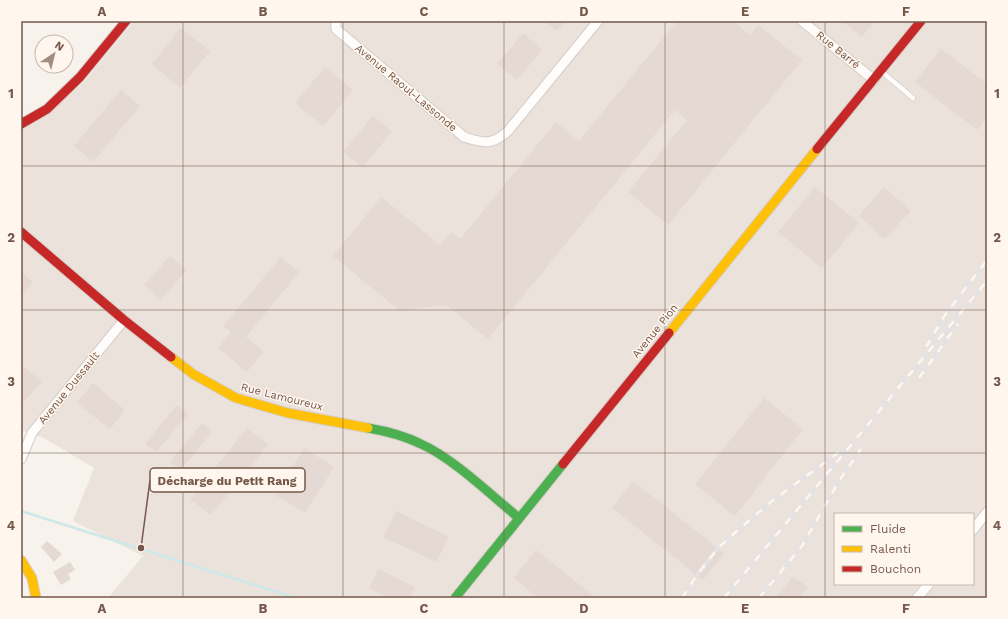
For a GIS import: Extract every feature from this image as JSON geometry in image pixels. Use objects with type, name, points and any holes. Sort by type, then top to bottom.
[{"type":"street","points":[[21,124],[47,109],[80,77],[126,21]]},
{"type":"street","name":"Avenue Raoul-Lassonde","points":[[336,21],[336,29],[464,137],[485,143],[498,140],[508,131],[598,21]]},
{"type":"street","name":"Rue Barré","points":[[802,21],[874,80]]},
{"type":"street","name":"Avenue Pion","points":[[455,598],[921,21]]},
{"type":"street","name":"Rue Lamoureux","points":[[21,232],[124,320],[193,374],[236,398],[288,413],[384,431],[422,444],[453,464],[519,518]]},
{"type":"street","name":"Avenue Dussault","points":[[21,459],[32,433],[124,320]]},
{"type":"street","points":[[974,529],[987,512]]},
{"type":"street","points":[[21,560],[32,578],[36,598]]},
{"type":"street","points":[[917,598],[927,585]]},
{"type":"lane","points":[[881,70],[913,98]]},
{"type":"shaded area","points":[[134,21],[987,21],[987,598],[108,598],[143,556],[73,521],[94,468],[44,438],[21,430],[21,127],[83,83]]},
{"type":"building","points":[[544,21],[565,21],[557,31]]},
{"type":"building","points":[[677,21],[733,21],[750,35],[758,25],[802,60],[668,225],[628,192],[687,120],[675,110],[488,339],[446,305],[400,311],[333,256],[381,197],[440,245],[451,232],[460,239],[556,122],[579,141]]},
{"type":"building","points":[[842,21],[874,21],[862,37]]},
{"type":"building","points":[[181,28],[210,51],[180,88],[152,64]]},
{"type":"building","points":[[523,33],[542,50],[517,80],[497,64]]},
{"type":"building","points":[[941,49],[987,84],[987,117],[977,130],[915,82]]},
{"type":"building","points":[[325,67],[353,90],[323,126],[295,103]]},
{"type":"building","points":[[121,90],[140,106],[93,162],[74,146]]},
{"type":"building","points":[[373,116],[392,131],[363,168],[343,152]]},
{"type":"building","points":[[815,187],[859,223],[822,268],[778,232]]},
{"type":"building","points":[[884,187],[911,211],[884,239],[859,216]]},
{"type":"building","points":[[170,256],[187,270],[160,300],[144,285]]},
{"type":"building","points":[[281,257],[299,272],[246,337],[264,352],[247,372],[218,348],[231,332],[223,326]]},
{"type":"building","points":[[21,272],[33,282],[21,296]]},
{"type":"building","points":[[21,364],[42,382],[21,405]]},
{"type":"building","points":[[93,383],[125,410],[110,429],[77,403]]},
{"type":"building","points":[[764,398],[803,429],[735,516],[695,484]]},
{"type":"building","points":[[177,405],[188,414],[156,452],[145,444]]},
{"type":"building","points":[[202,423],[212,432],[181,470],[170,462]]},
{"type":"building","points":[[247,428],[268,445],[211,515],[190,499]]},
{"type":"building","points":[[304,448],[334,467],[305,513],[275,495]]},
{"type":"building","points":[[633,481],[724,553],[703,580],[612,508]]},
{"type":"building","points":[[396,511],[449,537],[436,562],[383,537]]},
{"type":"building","points":[[47,541],[62,554],[54,562],[41,547]]},
{"type":"building","points":[[536,550],[596,598],[538,598],[514,578]]},
{"type":"building","points":[[70,562],[75,570],[68,574],[71,579],[61,585],[53,572]]},
{"type":"building","points":[[379,569],[415,587],[409,598],[389,598],[369,588]]},
{"type":"building","points":[[793,577],[808,587],[799,598],[775,598]]},
{"type":"waterway","points":[[21,511],[296,598]]},
{"type":"railway","points":[[926,347],[945,315],[987,260]]},
{"type":"railway","points":[[724,598],[987,281]]},
{"type":"railway","points":[[919,378],[958,324]]},
{"type":"railway","points":[[759,598],[802,546],[839,481],[861,449]]},
{"type":"railway","points":[[682,598],[697,575],[718,548],[772,501],[842,450]]},
{"type":"traffic: fast","points":[[368,428],[402,436],[433,450],[459,468],[519,518]]},
{"type":"traffic: fast","points":[[455,598],[563,464]]},
{"type":"traffic: slow","points":[[669,333],[817,149]]},
{"type":"traffic: slow","points":[[171,357],[193,374],[236,398],[288,413],[368,428]]},
{"type":"traffic: slow","points":[[21,560],[32,578],[36,598]]},
{"type":"traffic: jam","points":[[21,124],[47,109],[80,77],[126,21]]},
{"type":"traffic: jam","points":[[817,149],[921,21]]},
{"type":"traffic: jam","points":[[21,232],[124,320],[171,357]]},
{"type":"traffic: jam","points":[[563,464],[669,333]]},
{"type":"place","name":"Décharge du Petit Rang","points":[[141,548]]}]
